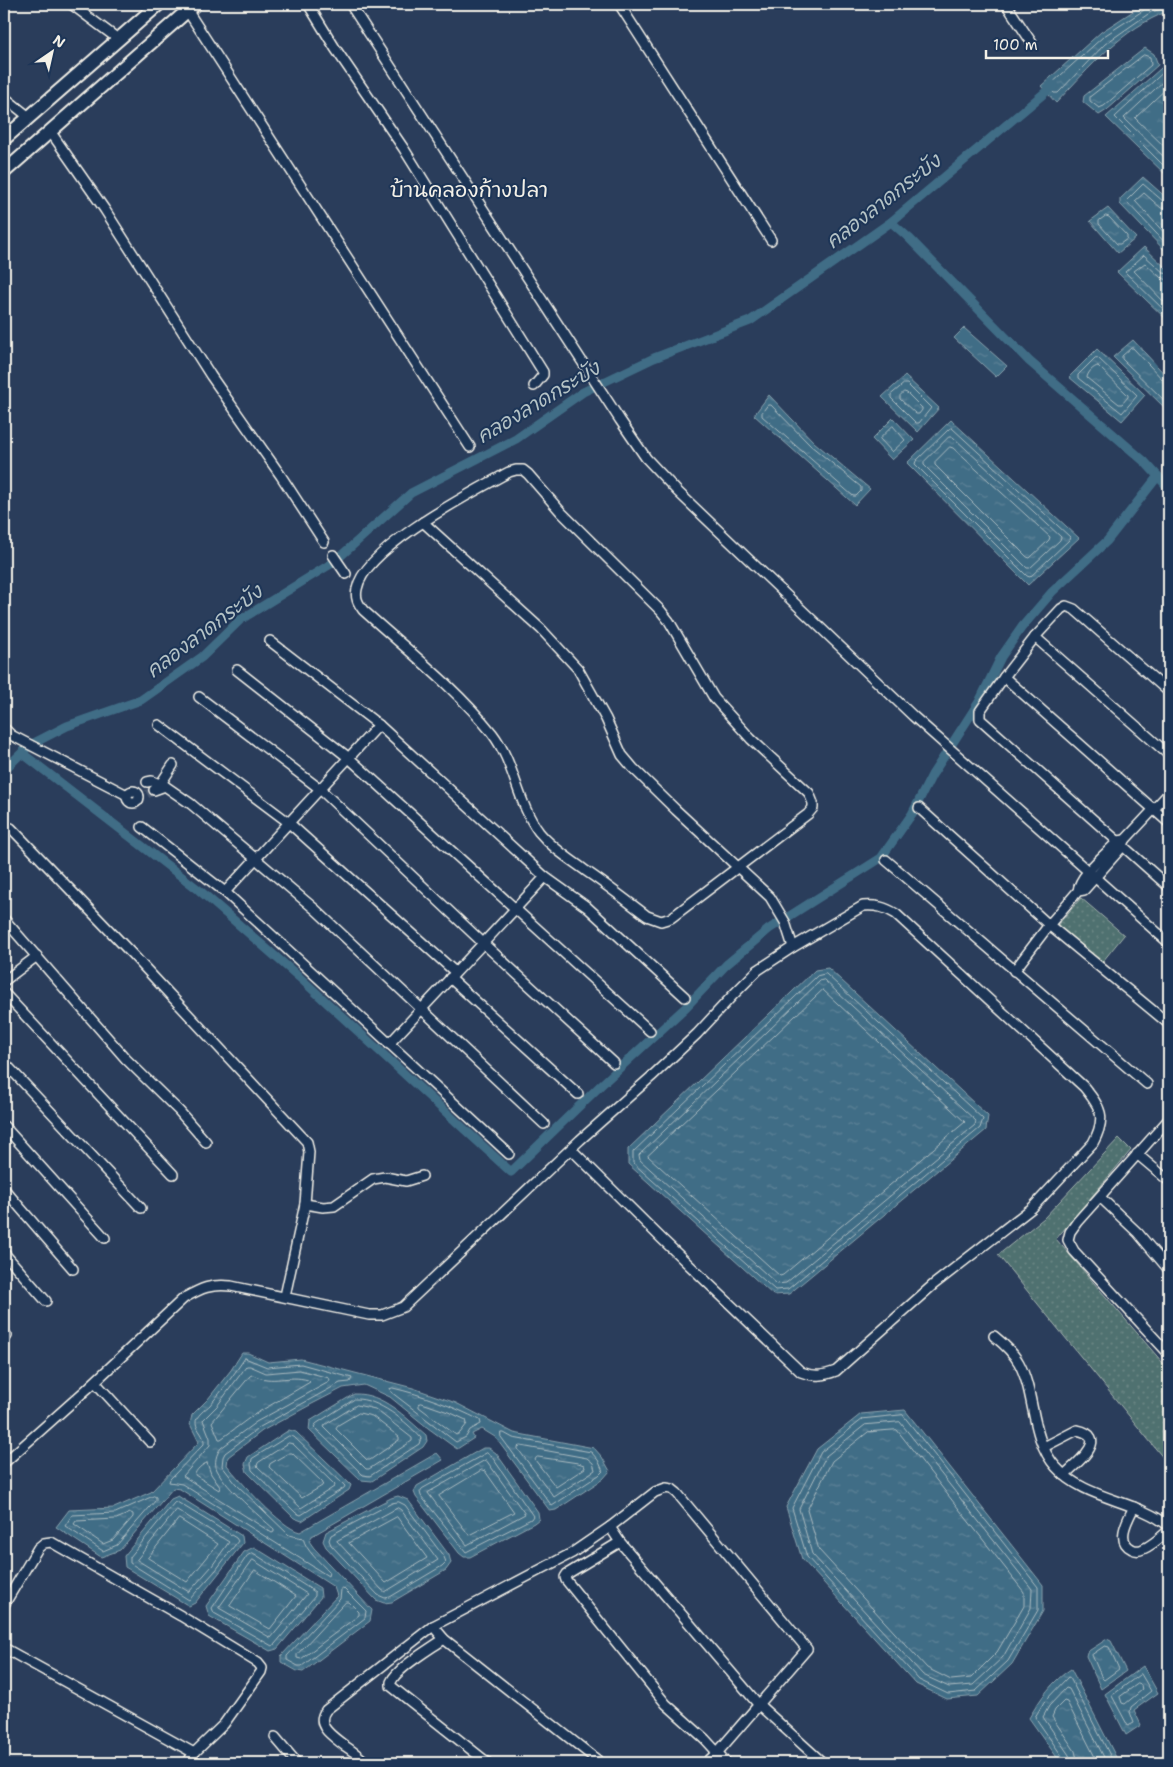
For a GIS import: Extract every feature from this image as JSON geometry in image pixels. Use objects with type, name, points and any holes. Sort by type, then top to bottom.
[{"type":"main road","points":[[4,139],[159,4]]},
{"type":"main road","points":[[4,172],[191,7]]},
{"type":"street","points":[[70,4],[118,39]]},
{"type":"street","points":[[308,4],[404,150],[544,372],[544,375],[534,386]]},
{"type":"street","points":[[350,4],[646,458],[913,716],[1169,942]]},
{"type":"street","points":[[619,4],[771,240]]},
{"type":"street","points":[[1006,4],[1032,43]]},
{"type":"street","points":[[191,7],[470,447]]},
{"type":"street","points":[[4,97],[28,117]]},
{"type":"street","points":[[50,131],[105,210],[211,376],[281,476],[324,542]]},
{"type":"street","points":[[522,470],[534,480],[561,512],[661,611],[714,698],[751,739],[804,787],[812,798],[812,808],[808,814],[738,868],[671,918],[661,921],[647,916],[552,846],[539,832],[525,807],[514,777],[493,734],[452,690],[363,610],[357,602],[357,587],[366,570],[406,533],[423,522],[509,472],[522,470]]},
{"type":"street","points":[[423,522],[541,629],[578,669],[606,719],[622,755],[632,768],[770,897],[785,922],[793,947]]},
{"type":"street","points":[[333,555],[346,574]]},
{"type":"street","points":[[1169,692],[1074,609],[1066,606],[1035,637],[980,711],[980,720],[1122,842],[1169,887]]},
{"type":"street","points":[[1035,637],[1169,756]]},
{"type":"street","points":[[270,641],[379,725],[545,877],[587,907],[685,997]]},
{"type":"street","points":[[237,670],[349,758],[650,1031]]},
{"type":"street","points":[[1004,677],[1169,823]]},
{"type":"street","points":[[200,697],[320,789],[482,943],[614,1063]]},
{"type":"street","points":[[159,725],[288,822],[578,1094]]},
{"type":"street","points":[[225,892],[379,725]]},
{"type":"street","points":[[4,728],[12,735],[53,756],[191,804],[316,910],[544,1124]]},
{"type":"street","points":[[147,789],[173,765]]},
{"type":"street","points":[[1014,971],[1049,924],[1078,891],[1078,885],[1092,875],[1169,793]]},
{"type":"street","points":[[919,808],[1049,924],[1169,1024]]},
{"type":"street","points":[[142,827],[225,892],[509,1154]]},
{"type":"street","points":[[11,828],[133,954],[307,1142],[309,1152],[305,1204],[284,1296]]},
{"type":"street","points":[[886,860],[1147,1084]]},
{"type":"street","points":[[390,1044],[545,877]]},
{"type":"street","points":[[4,1463],[95,1382],[184,1298],[199,1289],[210,1285],[231,1286],[369,1315],[382,1315],[402,1307],[571,1149],[697,1034],[758,970],[863,906],[886,908],[896,914],[1084,1087],[1101,1110],[1100,1131],[1093,1143],[1032,1208],[932,1285],[836,1371],[823,1376],[812,1376],[801,1372],[571,1149]]},
{"type":"street","points":[[4,918],[126,1059],[206,1142]]},
{"type":"street","points":[[4,980],[37,956]]},
{"type":"street","points":[[4,993],[173,1174]]},
{"type":"street","points":[[4,1062],[141,1208]]},
{"type":"street","points":[[1169,1119],[1070,1232],[1068,1240],[1070,1245],[1169,1354]]},
{"type":"street","points":[[4,1126],[104,1238]]},
{"type":"street","points":[[1137,1154],[1169,1181]]},
{"type":"street","points":[[305,1204],[323,1207],[334,1206],[378,1177],[406,1181],[422,1176]]},
{"type":"street","points":[[4,1189],[73,1269]]},
{"type":"street","points":[[1100,1197],[1138,1233],[1169,1270]]},
{"type":"street","points":[[4,1253],[46,1301]]},
{"type":"street","points":[[994,1336],[1008,1347],[1020,1365],[1039,1436],[1051,1461],[1064,1475],[1083,1488],[1150,1513],[1169,1526]]},
{"type":"street","points":[[95,1382],[150,1442]]},
{"type":"street","points":[[1044,1447],[1074,1431],[1082,1431],[1090,1437],[1092,1442],[1090,1450],[1064,1475]]},
{"type":"street","points":[[367,1763],[330,1735],[323,1726],[321,1720],[326,1710],[432,1626],[572,1552],[610,1527],[661,1489],[672,1489],[684,1501],[807,1649],[717,1753],[706,1763]]},
{"type":"street","points":[[1134,1507],[1124,1533],[1124,1542],[1127,1547],[1137,1551],[1143,1550],[1169,1530]]},
{"type":"street","points":[[610,1527],[620,1542],[758,1704],[823,1763]]},
{"type":"street","points":[[4,1606],[38,1548],[44,1543],[51,1542],[181,1616],[258,1663],[262,1668],[261,1672],[224,1724],[194,1753],[187,1763]]},
{"type":"street","points":[[620,1542],[567,1574],[566,1580],[666,1704],[705,1739],[727,1763]]},
{"type":"street","points":[[432,1626],[444,1638],[601,1763]]},
{"type":"street","points":[[444,1638],[402,1669],[390,1682],[392,1686],[488,1763]]},
{"type":"street","points":[[4,1648],[194,1753]]},
{"type":"street","points":[[275,1738],[297,1763]]},
{"type":"green space","points":[[1081,898],[1124,935],[1099,966],[1055,928]]},
{"type":"green space","points":[[1119,1138],[1131,1150],[1056,1239],[1169,1370],[1169,1465],[998,1255],[1044,1218]]},
{"type":"water","points":[[1144,4],[1169,4],[1169,11],[1152,18],[1121,38],[1056,103],[1041,86],[1101,32]]},
{"type":"water","points":[[1145,48],[1154,54],[1158,65],[1107,110],[1099,115],[1083,102],[1084,96]]},
{"type":"water","points":[[1169,61],[1169,178],[1106,117]]},
{"type":"water","points":[[1143,177],[1169,200],[1169,255],[1120,204],[1120,199]]},
{"type":"water","points":[[1108,208],[1136,238],[1118,253],[1090,221]]},
{"type":"water","points":[[1144,247],[1169,271],[1169,322],[1117,272]]},
{"type":"water","points":[[964,328],[1007,366],[996,377],[954,338]]},
{"type":"water","points":[[1133,340],[1169,379],[1169,412],[1113,357]]},
{"type":"water","points":[[1097,349],[1145,395],[1122,421],[1069,377]]},
{"type":"water","points":[[905,376],[939,408],[918,432],[882,397]]},
{"type":"water","points":[[769,395],[814,442],[870,489],[855,505],[754,415]]},
{"type":"water","points":[[893,418],[914,440],[892,460],[872,439]]},
{"type":"water","points":[[951,420],[1079,538],[1028,585],[907,463]]},
{"type":"water","points":[[828,968],[988,1116],[986,1130],[789,1294],[773,1295],[628,1164],[628,1149],[815,970]]},
{"type":"water","points":[[242,1353],[248,1353],[268,1362],[301,1359],[413,1388],[456,1403],[514,1433],[594,1448],[610,1471],[603,1479],[556,1510],[550,1511],[495,1437],[482,1429],[472,1434],[474,1438],[457,1449],[390,1397],[364,1385],[343,1388],[262,1431],[228,1457],[227,1465],[272,1513],[292,1529],[300,1532],[437,1453],[443,1460],[312,1536],[309,1541],[314,1548],[372,1610],[370,1621],[303,1672],[297,1671],[281,1662],[281,1656],[337,1596],[334,1587],[180,1489],[173,1488],[120,1550],[101,1557],[56,1527],[69,1510],[114,1508],[151,1492],[199,1442],[190,1424],[192,1415],[208,1399]]},
{"type":"water","points":[[354,1394],[375,1397],[393,1407],[426,1435],[427,1441],[423,1447],[372,1481],[361,1480],[309,1430],[310,1421]]},
{"type":"water","points":[[905,1410],[1043,1585],[1043,1611],[1012,1664],[978,1696],[947,1699],[916,1684],[802,1559],[786,1507],[817,1449],[861,1414]]},
{"type":"water","points":[[289,1430],[296,1432],[351,1485],[349,1490],[302,1521],[294,1518],[247,1472],[245,1464],[248,1457]]},
{"type":"water","points":[[483,1448],[489,1448],[496,1453],[538,1512],[539,1519],[470,1557],[464,1557],[459,1553],[414,1492],[417,1486]]},
{"type":"water","points":[[178,1496],[242,1536],[243,1543],[195,1603],[189,1606],[125,1567],[124,1556],[171,1499]]},
{"type":"water","points":[[398,1496],[408,1500],[449,1555],[451,1563],[446,1570],[392,1602],[384,1603],[376,1600],[326,1547],[323,1541],[326,1532]]},
{"type":"water","points":[[254,1547],[320,1588],[321,1597],[277,1649],[270,1651],[209,1616],[206,1606],[244,1552]]},
{"type":"water","points":[[1107,1639],[1111,1641],[1126,1671],[1101,1689],[1086,1656],[1087,1652]]},
{"type":"water","points":[[1143,1666],[1158,1693],[1134,1710],[1141,1725],[1126,1735],[1105,1694]]},
{"type":"water","points":[[1071,1669],[1119,1763],[1061,1763],[1029,1718],[1047,1690],[1064,1673]]},
{"type":"waterway","name":"คลองลาดกระบัง","points":[[4,770],[30,745],[67,726],[141,700],[202,657],[240,620],[334,562],[411,493],[516,439],[583,392],[654,358],[750,321],[891,222],[1054,85]]},
{"type":"waterway","points":[[891,222],[909,238],[1029,361],[1145,462],[1165,484],[1169,483]]},
{"type":"waterway","points":[[22,753],[199,890],[299,977],[511,1172],[600,1086],[686,1007],[726,965],[769,929],[881,858],[912,814],[932,775],[979,702],[1001,657],[1022,627],[1052,592],[1107,541],[1158,476]]},
{"type":"tunnel","points":[[147,794],[154,790]]},
{"type":"district","name":"บ้านคลองก้างปลา","points":[[469,190]]}]
